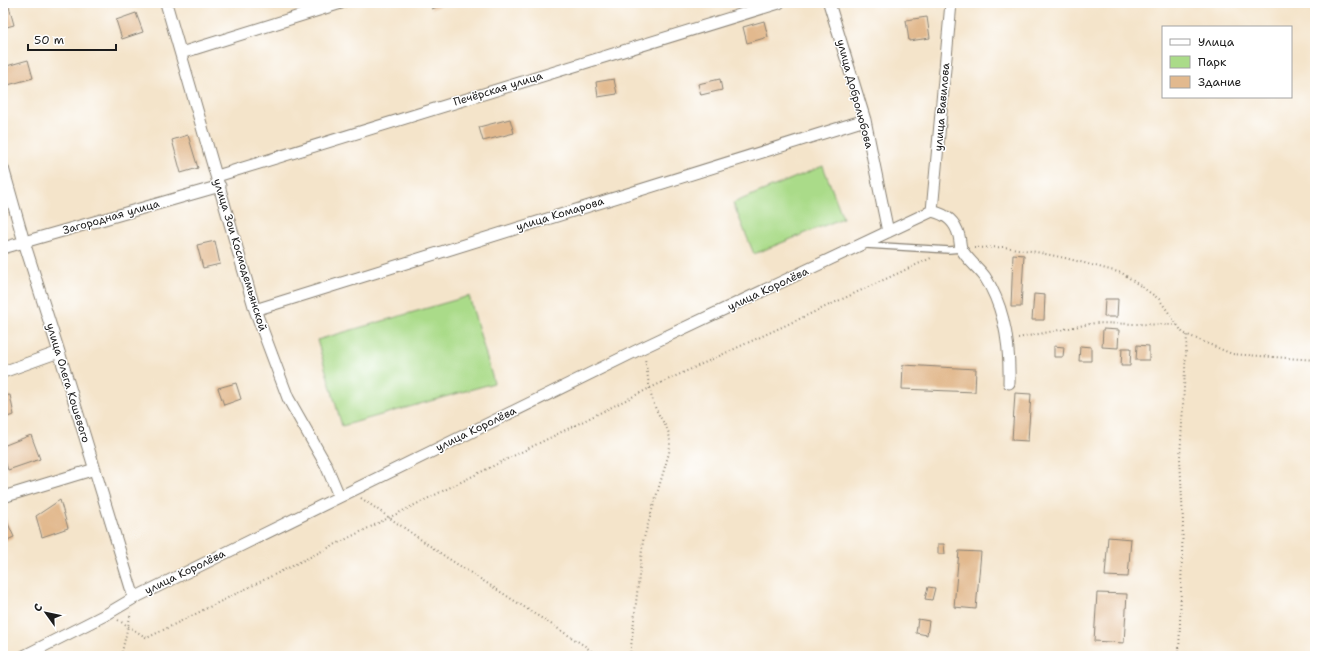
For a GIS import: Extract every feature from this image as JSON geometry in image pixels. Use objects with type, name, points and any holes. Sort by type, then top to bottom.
[{"type":"street","name":"улица Зои Космодемьянской","points":[[166,3],[255,310],[288,398],[326,465],[339,496]]},
{"type":"street","points":[[181,53],[341,3]]},
{"type":"street","name":"Печёрская улица","points":[[218,181],[779,3]]},
{"type":"street","name":"улица Добролюбова","points":[[829,3],[865,120],[888,232]]},
{"type":"street","name":"улица Вавилова","points":[[932,211],[951,3]]},
{"type":"street","name":"улица Комарова","points":[[255,310],[865,120]]},
{"type":"street","name":"улица Олега Кошевого","points":[[3,168],[24,242],[60,352],[134,598]]},
{"type":"street","name":"Загородная улица","points":[[3,248],[218,181]]},
{"type":"street","points":[[932,211],[947,216],[952,221],[957,229],[962,249],[984,276],[995,296],[1003,317],[1007,341],[1009,383]]},
{"type":"street","name":"улица Королёва","points":[[24,656],[107,614],[134,598],[339,496],[642,348],[932,211]]},
{"type":"street","points":[[3,372],[60,352]]},
{"type":"street","points":[[3,497],[95,469]]},
{"type":"lane","points":[[863,244],[949,250],[962,249]]},
{"type":"path","points":[[962,249],[1004,247],[1065,258],[1122,273],[1159,300],[1183,333],[1187,335],[1232,354],[1315,360]]},
{"type":"path","points":[[107,614],[147,638],[650,388],[949,250]]},
{"type":"path","points":[[1007,341],[1095,323],[1177,324]]},
{"type":"path","points":[[1179,656],[1183,522],[1180,458],[1187,335]]},
{"type":"path","points":[[630,656],[643,541],[669,453],[671,440],[667,427],[655,407],[642,348]]},
{"type":"path","points":[[350,491],[446,557],[585,646],[597,656]]},
{"type":"path","points":[[121,656],[134,598]]},
{"type":"green space","points":[[823,166],[843,218],[754,254],[733,203]]},
{"type":"green space","points":[[469,296],[494,383],[342,426],[317,340]]},
{"type":"building","points":[[3,3],[8,3],[14,25],[3,28]]},
{"type":"building","points":[[430,3],[447,3],[432,9]]},
{"type":"building","points":[[136,13],[143,32],[122,39],[116,20]]},
{"type":"building","points":[[927,17],[930,38],[909,41],[906,20]]},
{"type":"building","points":[[764,21],[768,37],[747,43],[743,27]]},
{"type":"building","points":[[28,60],[33,78],[8,85],[3,67]]},
{"type":"building","points":[[614,79],[617,94],[598,97],[596,82]]},
{"type":"building","points":[[720,79],[722,90],[701,95],[698,84]]},
{"type":"building","points":[[510,119],[514,133],[483,141],[479,127]]},
{"type":"building","points":[[188,135],[198,168],[181,173],[172,140]]},
{"type":"building","points":[[215,241],[220,264],[203,268],[197,245]]},
{"type":"building","points":[[1013,254],[1024,255],[1021,307],[1011,307]]},
{"type":"building","points":[[1034,294],[1045,295],[1044,320],[1032,320]]},
{"type":"building","points":[[1105,299],[1118,299],[1117,317],[1104,317]]},
{"type":"building","points":[[1103,329],[1119,330],[1118,348],[1102,347]]},
{"type":"building","points":[[1137,345],[1149,346],[1149,360],[1136,360]]},
{"type":"building","points":[[1054,346],[1064,347],[1063,357],[1054,357]]},
{"type":"building","points":[[1080,346],[1091,347],[1091,361],[1079,361]]},
{"type":"building","points":[[1122,348],[1131,348],[1130,366],[1121,366]]},
{"type":"building","points":[[903,365],[976,369],[975,392],[902,389]]},
{"type":"building","points":[[236,383],[241,399],[224,405],[218,388]]},
{"type":"building","points":[[1015,393],[1031,394],[1028,441],[1012,440]]},
{"type":"building","points":[[10,395],[14,415],[3,418],[3,396]]},
{"type":"building","points":[[31,435],[40,459],[8,470],[3,455],[3,446]]},
{"type":"building","points":[[60,500],[68,528],[42,537],[36,516]]},
{"type":"building","points":[[5,517],[14,537],[3,542],[3,518]]},
{"type":"building","points":[[1108,537],[1131,539],[1128,577],[1105,576]]},
{"type":"building","points":[[938,544],[944,544],[945,554],[938,554]]},
{"type":"building","points":[[959,551],[981,552],[976,609],[954,607]]},
{"type":"building","points":[[928,587],[935,588],[932,600],[925,599]]},
{"type":"building","points":[[1097,593],[1127,594],[1124,643],[1094,641]]},
{"type":"building","points":[[918,619],[929,621],[927,635],[916,633]]}]
